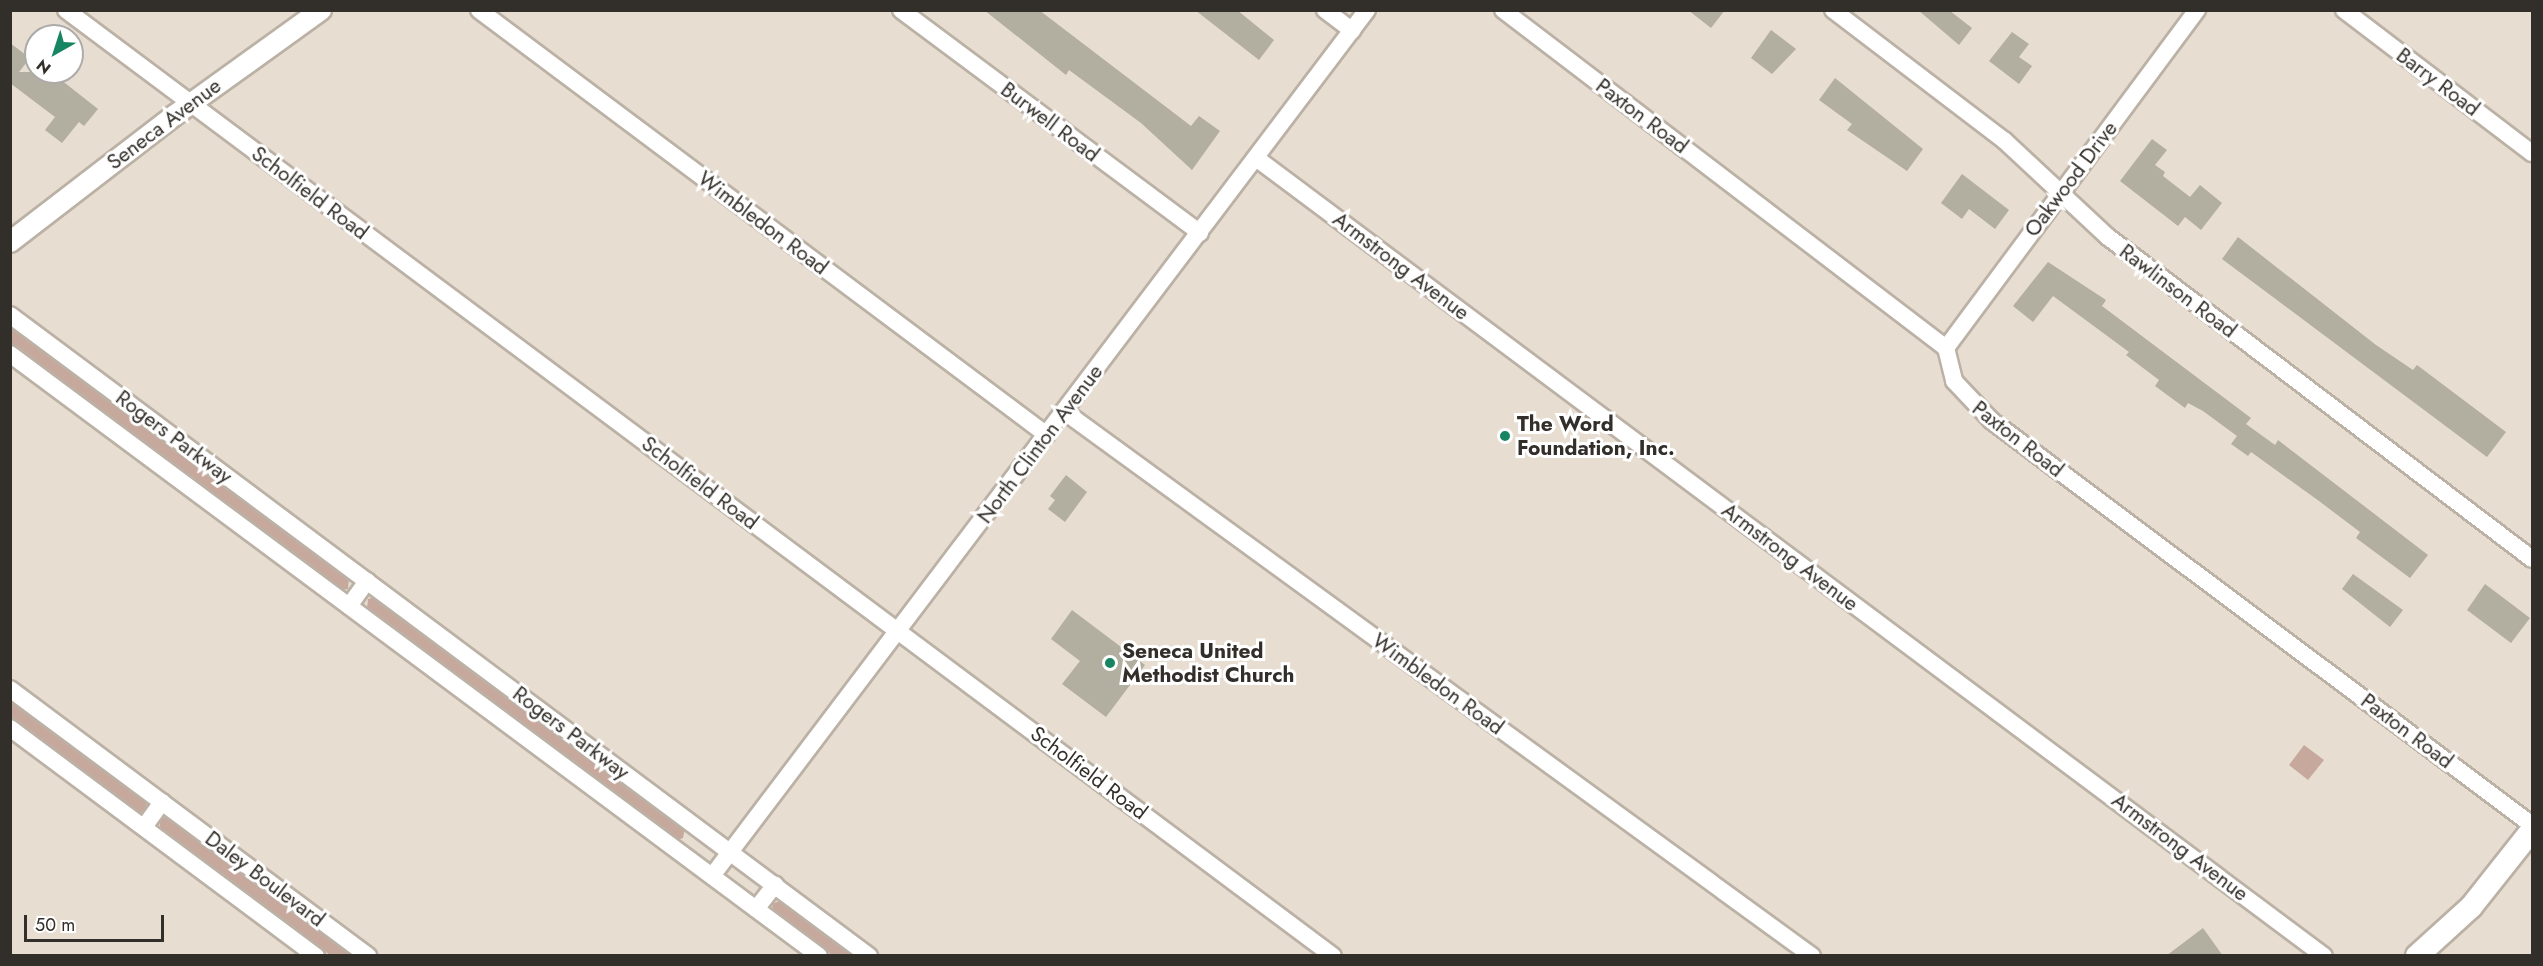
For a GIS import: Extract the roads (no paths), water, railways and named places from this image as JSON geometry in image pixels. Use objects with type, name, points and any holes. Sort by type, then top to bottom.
[{"type":"main road","points":[[2417,955],[2471,907],[2532,830]]},
{"type":"street","name":"Scholfield Road","points":[[66,10],[1333,956]]},
{"type":"street","name":"Seneca Avenue","points":[[10,242],[190,104],[321,10]]},
{"type":"street","name":"Wimbledon Road","points":[[479,10],[1047,435]]},
{"type":"street","name":"Burwell Road","points":[[901,10],[1200,233]]},
{"type":"street","points":[[1325,10],[1352,30]]},
{"type":"street","name":"North Clinton Avenue","points":[[712,876],[1367,10]]},
{"type":"street","name":"Paxton Road","points":[[1503,10],[1946,348],[1954,381],[1984,414],[2532,825]]},
{"type":"street","name":"Rawlinson Road","points":[[1833,10],[2005,141],[2108,237],[2532,559]]},
{"type":"street","name":"Oakwood Drive","points":[[1946,348],[2197,10]]},
{"type":"street","name":"Barry Road","points":[[2344,10],[2532,153]]},
{"type":"street","name":"Armstrong Avenue","points":[[1256,158],[2324,956]]},
{"type":"street","name":"Rogers Parkway","points":[[10,315],[869,956]]},
{"type":"street","name":"Rogers Parkway","points":[[10,354],[819,956]]},
{"type":"street","name":"Wimbledon Road","points":[[1065,412],[1812,956]]},
{"type":"street","points":[[349,606],[367,581]]},
{"type":"street","name":"Daley Boulevard","points":[[10,689],[368,956]]},
{"type":"street","name":"Daley Boulevard","points":[[10,728],[316,956]]},
{"type":"street","points":[[144,827],[162,802]]},
{"type":"street","points":[[756,909],[774,885]]},
{"type":"place","name":"The Word Foundation, Inc.","points":[[1505,436]]},
{"type":"place","name":"Seneca United Methodist Church","points":[[1110,663]]}]
